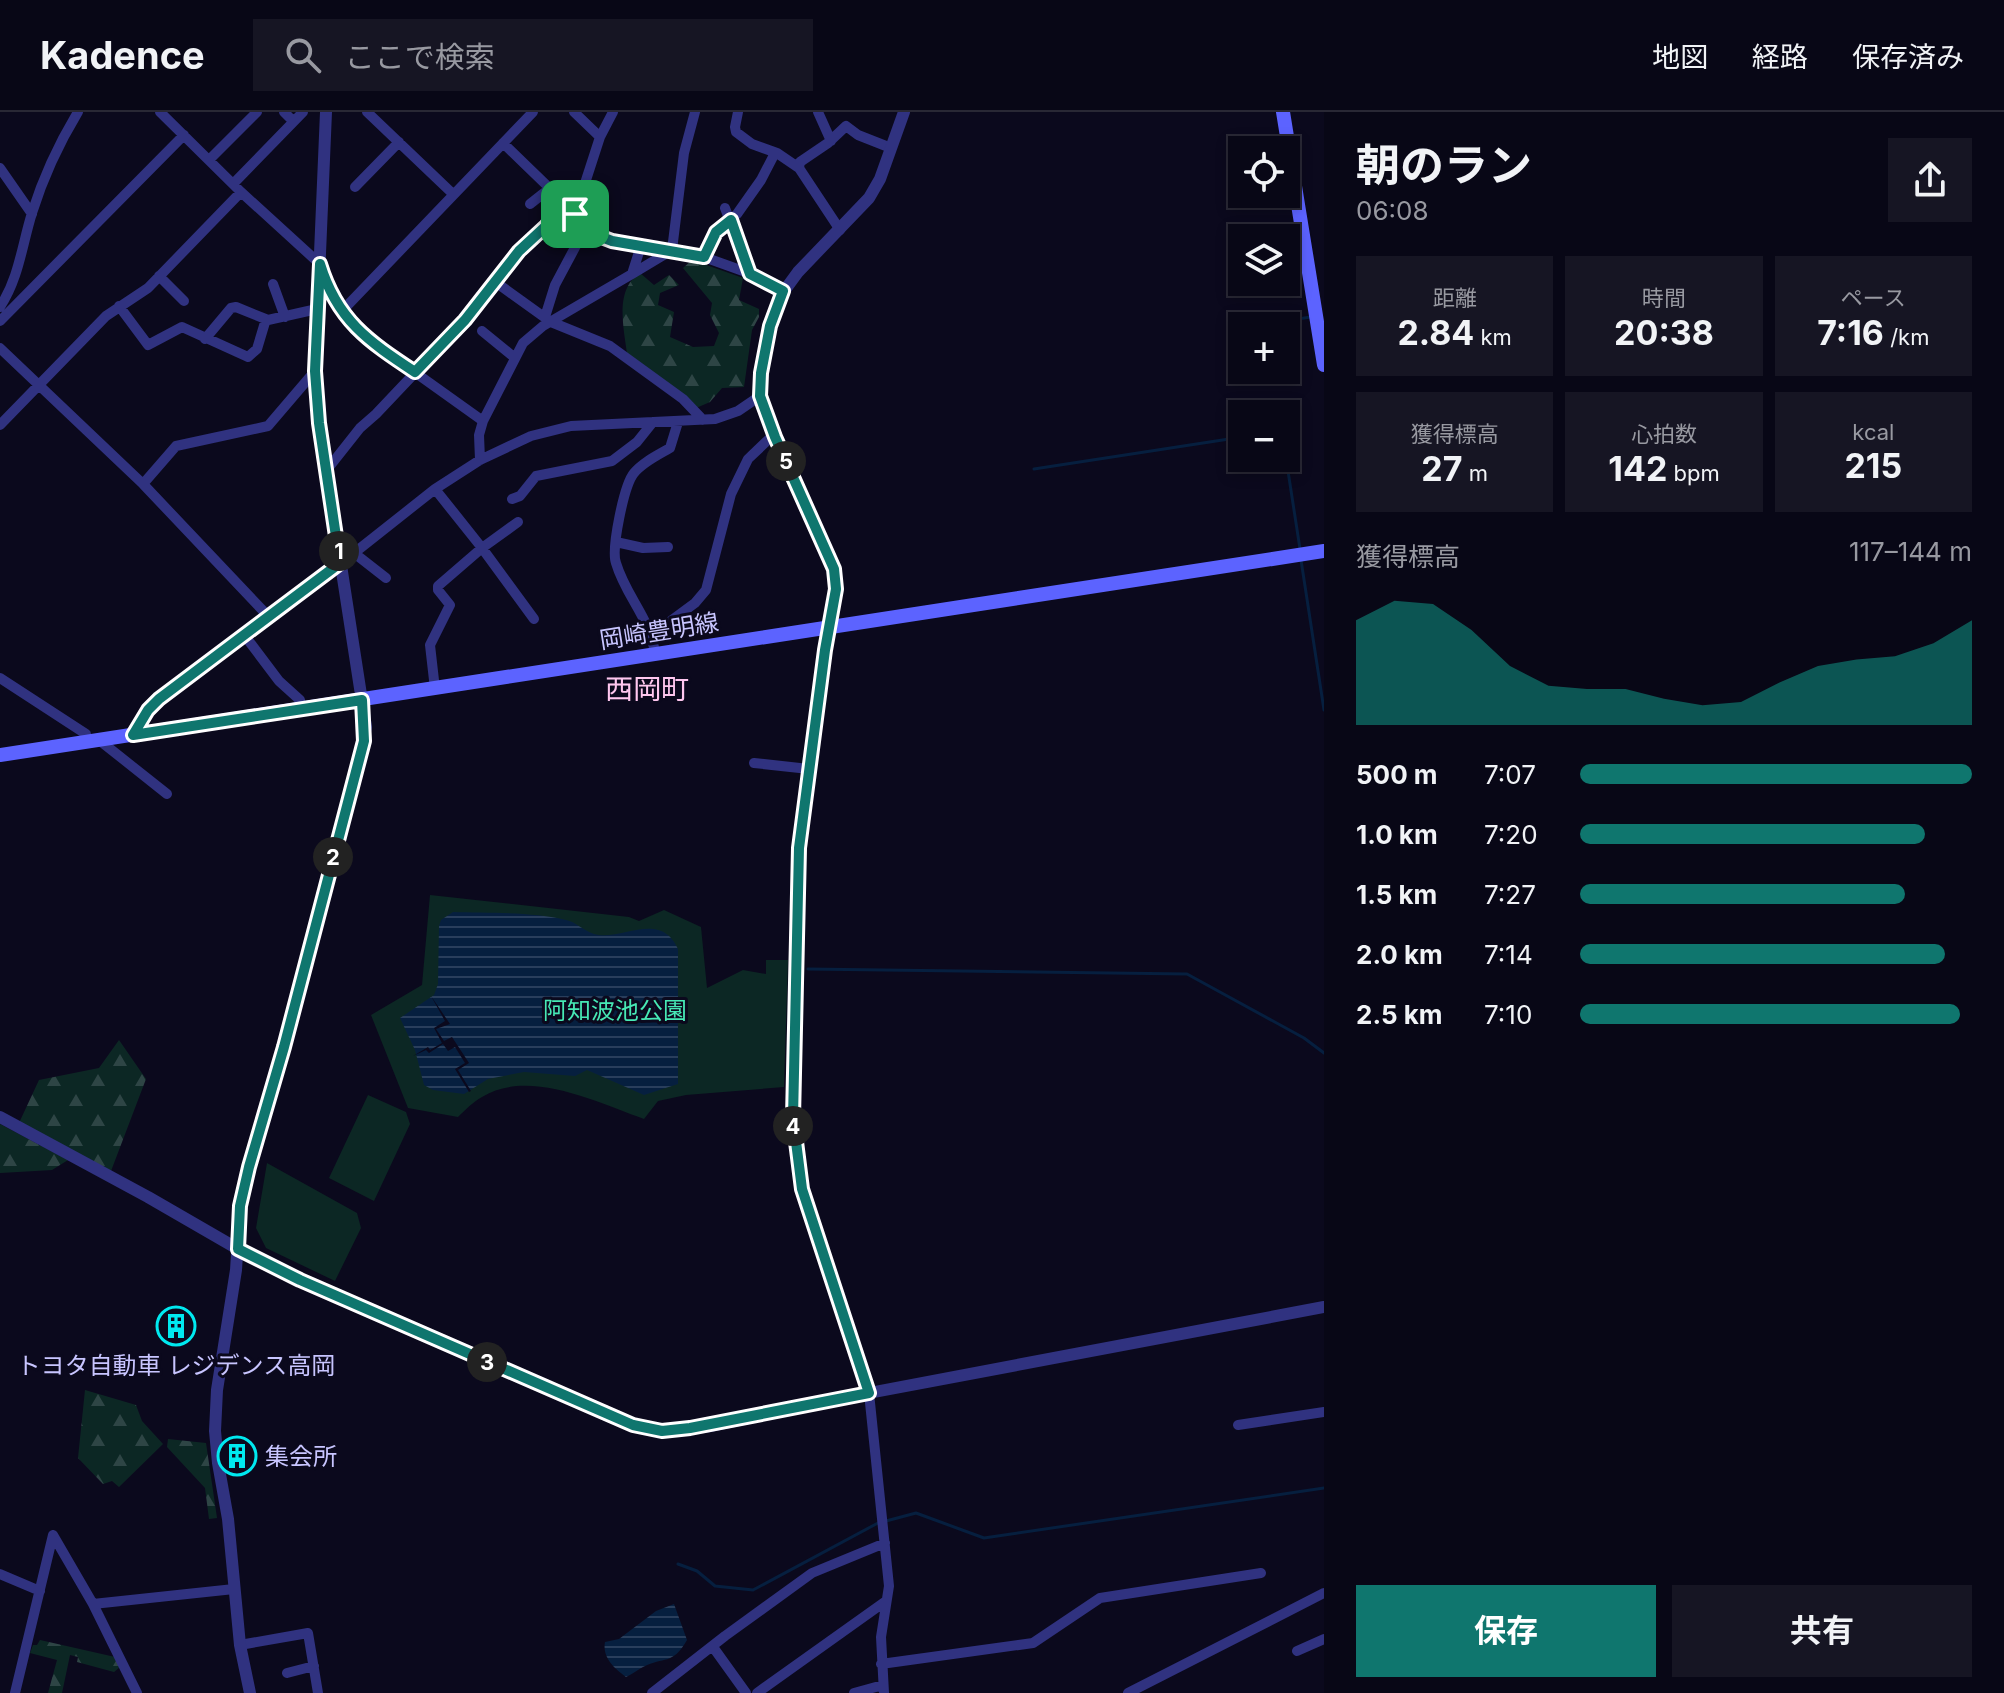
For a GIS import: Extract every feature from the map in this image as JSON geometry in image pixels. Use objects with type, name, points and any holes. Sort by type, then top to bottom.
[{"type":"main road","points":[[1283,112],[1324,365]]},
{"type":"main road","name":"岡崎豊明線","points":[[0,755],[1324,551]]},
{"type":"street","points":[[0,307],[12,288],[50,161],[78,112]]},
{"type":"street","points":[[160,112],[320,264],[326,284],[357,331],[483,421]]},
{"type":"street","points":[[209,160],[257,112]]},
{"type":"street","points":[[284,112],[293,121]]},
{"type":"street","points":[[0,425],[106,316],[148,288],[303,112]]},
{"type":"street","points":[[250,1693],[240,1645],[228,1519],[215,1431],[217,1390],[238,1249],[240,1206],[364,741],[362,700],[319,423],[315,371],[326,112]]},
{"type":"street","points":[[367,112],[453,194]]},
{"type":"street","points":[[343,310],[533,112]]},
{"type":"street","points":[[574,112],[600,137]]},
{"type":"street","points":[[575,214],[600,137],[613,112]]},
{"type":"street","points":[[672,250],[684,153],[695,112]]},
{"type":"street","points":[[738,112],[736,132],[752,144],[775,153],[799,168],[840,230]]},
{"type":"street","points":[[818,112],[831,141]]},
{"type":"street","points":[[854,1693],[884,1689],[881,1637],[889,1586],[885,1543],[869,1393],[802,1189],[793,1118],[799,848],[836,589],[834,569],[760,396],[770,326],[783,291],[869,198],[880,179],[904,112]]},
{"type":"street","points":[[799,168],[803,159],[831,141],[846,126],[858,135],[891,148]]},
{"type":"street","points":[[0,321],[184,135]]},
{"type":"street","points":[[355,187],[399,142]]},
{"type":"street","points":[[503,143],[599,236],[704,257],[750,274],[783,291]]},
{"type":"street","points":[[704,257],[716,232],[731,220],[761,180],[775,153]]},
{"type":"street","points":[[0,168],[32,214]]},
{"type":"street","points":[[530,204],[549,189]]},
{"type":"street","points":[[326,471],[360,428],[465,320],[519,251],[564,205]]},
{"type":"street","points":[[725,208],[750,274]]},
{"type":"street","points":[[548,320],[555,285],[587,225]]},
{"type":"street","points":[[632,274],[639,252],[636,245]]},
{"type":"street","points":[[480,460],[479,435],[483,421],[523,343],[548,320],[672,250]]},
{"type":"street","points":[[159,276],[184,301]]},
{"type":"street","points":[[494,281],[548,320],[610,346],[683,399],[703,420]]},
{"type":"street","points":[[273,284],[285,317]]},
{"type":"street","points":[[119,306],[148,345],[182,327],[248,357],[257,349],[266,319]]},
{"type":"street","points":[[205,339],[231,308],[236,307],[266,319],[317,309]]},
{"type":"street","points":[[482,331],[515,358]]},
{"type":"street","points":[[0,348],[143,484],[269,617]]},
{"type":"street","points":[[143,484],[176,446],[268,426],[315,371]]},
{"type":"street","points":[[133,735],[148,710],[159,699],[435,489],[480,460],[531,436],[571,426],[725,417],[760,396]]},
{"type":"street","points":[[512,499],[520,496],[536,476],[612,461],[637,442],[653,422]]},
{"type":"street","points":[[655,654],[653,634],[627,591],[614,561],[629,483],[643,465],[673,444],[678,422]]},
{"type":"street","points":[[653,634],[695,603],[706,590],[731,494],[743,466],[769,439],[775,437]]},
{"type":"street","points":[[435,489],[534,619]]},
{"type":"street","points":[[435,689],[430,645],[450,605],[438,586],[518,522]]},
{"type":"street","points":[[616,542],[643,548],[668,547]]},
{"type":"street","points":[[354,553],[386,578]]},
{"type":"street","points":[[245,636],[279,681],[300,700],[301,710]]},
{"type":"street","points":[[0,678],[86,734],[167,794]]},
{"type":"street","points":[[754,763],[809,769]]},
{"type":"street","points":[[0,1117],[238,1249],[313,1286],[633,1425],[662,1431],[711,1426],[1324,1307]]},
{"type":"street","points":[[1238,1425],[1324,1412]]},
{"type":"street","points":[[15,1693],[53,1535],[93,1604],[137,1693]]},
{"type":"street","points":[[652,1693],[820,1568],[885,1543]]},
{"type":"street","points":[[881,1664],[1033,1643],[1100,1598],[1261,1573]]},
{"type":"street","points":[[0,1574],[40,1591]]},
{"type":"street","points":[[93,1604],[234,1589]]},
{"type":"street","points":[[1128,1693],[1324,1593]]},
{"type":"street","points":[[757,1693],[886,1601]]},
{"type":"street","points":[[240,1645],[308,1633],[318,1693]]},
{"type":"street","points":[[1297,1651],[1324,1639]]},
{"type":"street","points":[[713,1647],[746,1693]]},
{"type":"street","points":[[287,1673],[314,1666]]},
{"type":"street","points":[[668,1681],[677,1693]]},
{"type":"green space","points":[[692,260],[743,278],[739,300],[759,309],[759,317],[752,330],[744,387],[722,388],[710,402],[696,408],[627,353],[623,321],[624,299],[632,280],[640,273],[654,285],[669,275],[679,285],[660,293],[658,305],[674,312],[670,337],[693,347],[714,346],[719,333],[710,315],[712,303],[683,268]]},
{"type":"green space","name":"阿知波池公園","points":[[430,895],[629,917],[639,921],[664,910],[701,927],[707,988],[743,970],[766,974],[766,960],[788,960],[784,1087],[686,1095],[658,1101],[644,1119],[563,1091],[521,1086],[501,1089],[482,1097],[458,1117],[408,1108],[371,1015],[422,985]]},
{"type":"green space","points":[[119,1040],[146,1079],[111,1171],[19,1123],[39,1080],[99,1068]]},
{"type":"green space","points":[[368,1095],[406,1112],[410,1124],[374,1201],[329,1178]]},
{"type":"green space","points":[[0,1124],[68,1160],[52,1170],[0,1173]]},
{"type":"green space","points":[[267,1163],[357,1213],[361,1228],[335,1281],[266,1248],[256,1228]]},
{"type":"green space","points":[[85,1390],[136,1405],[142,1421],[163,1444],[119,1487],[112,1481],[103,1484],[78,1458]]},
{"type":"green space","points":[[168,1439],[206,1443],[217,1518],[209,1519],[205,1488],[167,1447]]},
{"type":"green space","points":[[40,1640],[115,1657],[120,1667],[114,1672],[77,1662],[78,1657],[70,1655],[62,1693],[48,1693],[57,1660],[30,1653],[33,1645]]},
{"type":"water","name":"阿知波池公園","points":[[453,912],[553,917],[570,921],[594,934],[651,929],[670,937],[678,949],[678,1084],[644,1095],[587,1070],[575,1076],[524,1072],[488,1079],[464,1094],[433,1090],[424,1085],[415,1050],[400,1018],[434,995],[438,984],[439,926],[441,920]]},
{"type":"water","points":[[674,1604],[687,1640],[682,1648],[672,1657],[626,1677],[607,1658],[605,1642],[619,1639],[656,1611]]},
{"type":"pier","points":[[431,996],[450,1024],[436,1029],[444,1041],[452,1037],[469,1063],[458,1070],[469,1092],[455,1069],[465,1063],[455,1047],[448,1051],[443,1044],[429,1053],[426,1050],[413,1056],[428,1047],[430,1050],[442,1043],[434,1028],[445,1021]]},
{"type":"waterway","points":[[1300,319],[1311,317]]},
{"type":"waterway","points":[[1034,469],[1228,439]]},
{"type":"waterway","points":[[1288,472],[1300,549]]},
{"type":"waterway","points":[[1301,560],[1324,710]]},
{"type":"waterway","points":[[808,969],[1187,974],[1304,1038],[1324,1053]]},
{"type":"waterway","points":[[886,1521],[916,1513],[984,1538],[1324,1488]]},
{"type":"waterway","points":[[678,1564],[697,1571],[715,1586],[753,1590],[878,1523]]},
{"type":"place","name":"トヨタ自動車 レジデンス高岡","points":[[176,1326]]},
{"type":"place","name":"集会所","points":[[237,1456]]},
{"type":"district","name":"西岡町","points":[[647,689]]},
{"type":"route","points":[[564,205],[575,214],[599,236],[612,241],[704,257],[716,232],[731,220],[750,274],[783,291],[770,326],[759,385],[760,396],[834,569],[836,589],[799,848],[793,1118],[802,1189],[869,1393],[711,1426],[662,1431],[633,1425],[300,1280],[238,1249],[240,1206],[249,1167],[309,955],[364,741],[365,713],[362,700],[133,735],[140,721],[159,699],[340,563],[319,423],[315,371],[320,264],[326,284],[357,331],[415,372],[465,320],[519,251],[564,205]]}]
